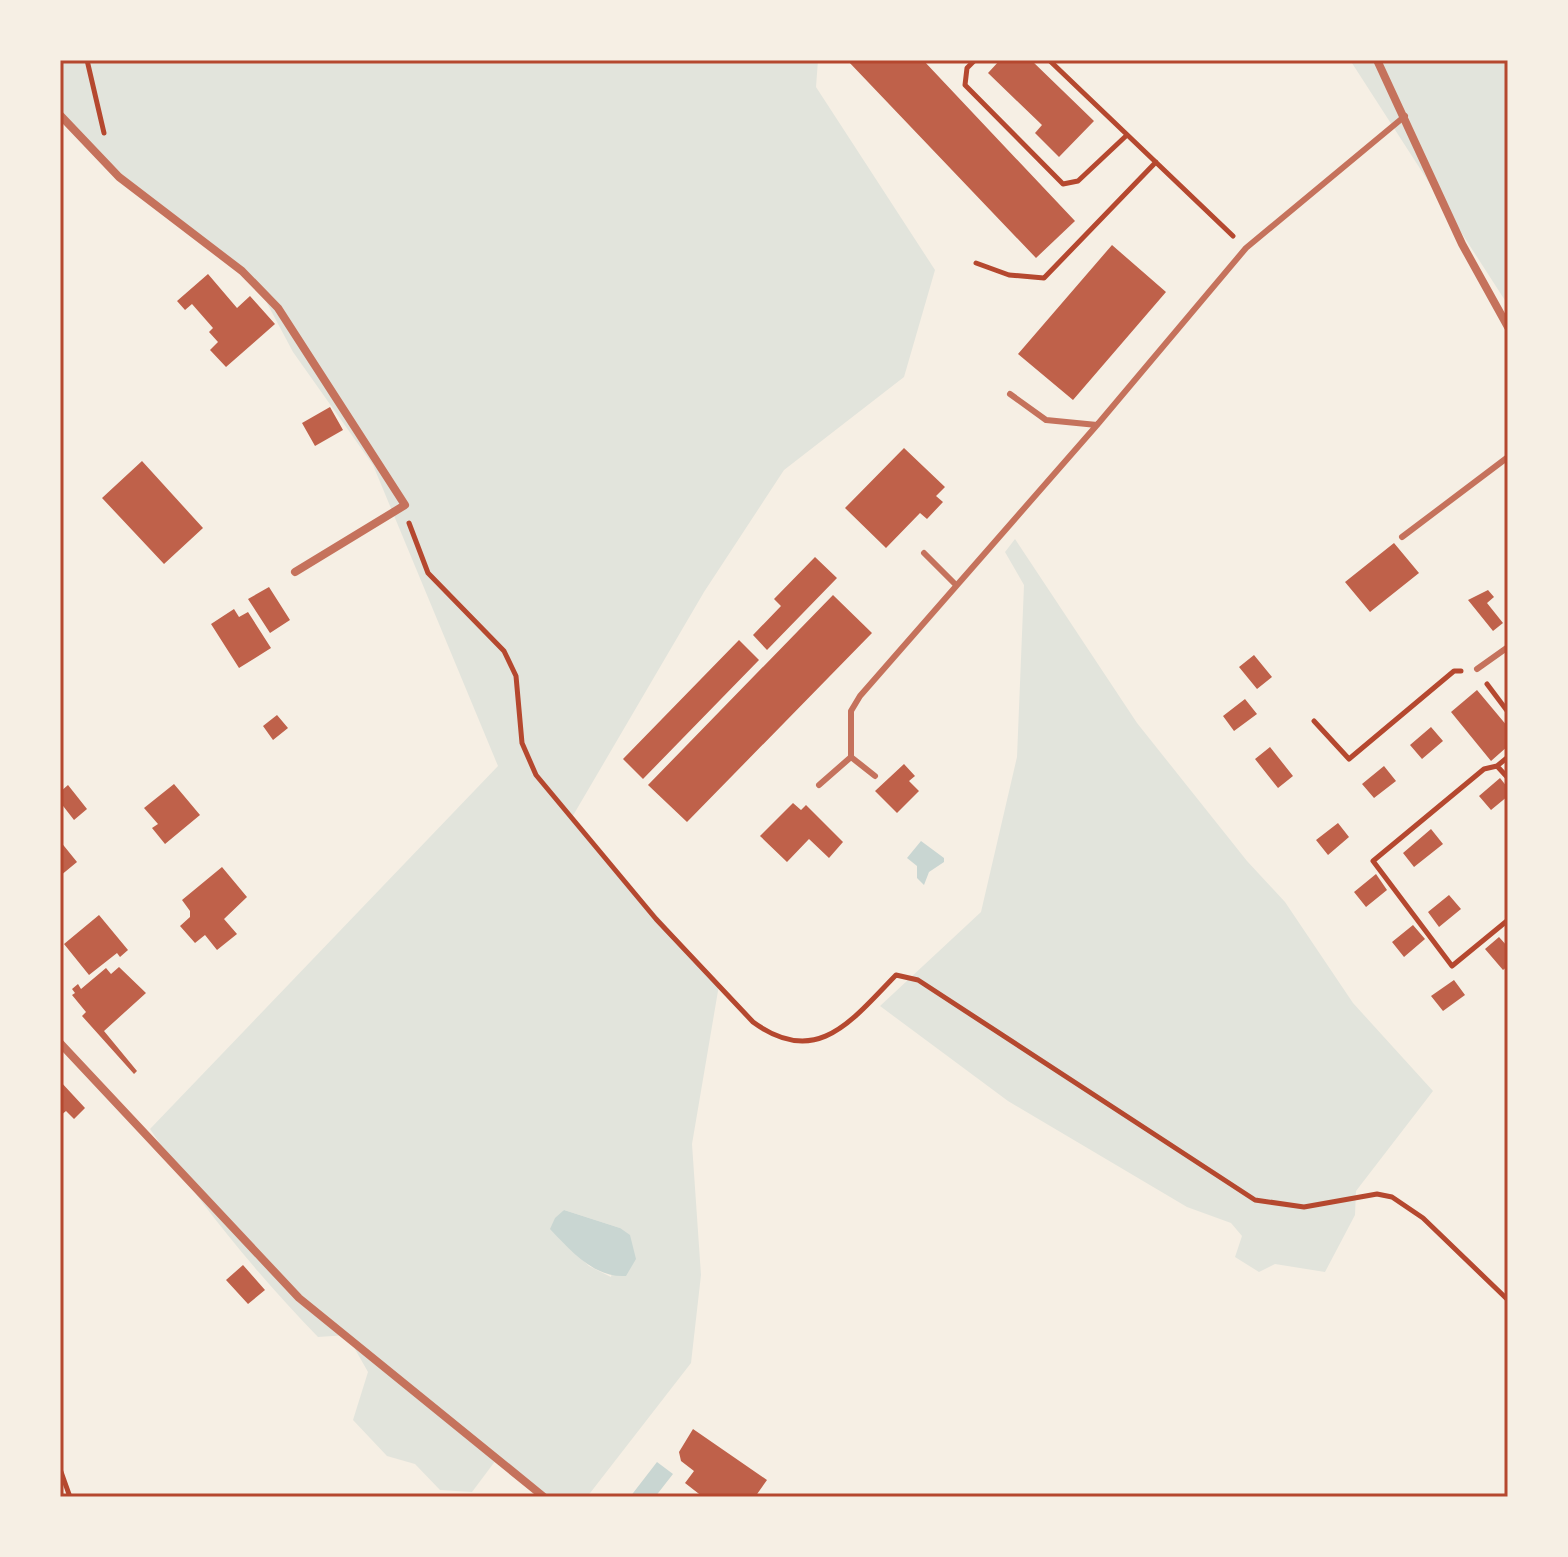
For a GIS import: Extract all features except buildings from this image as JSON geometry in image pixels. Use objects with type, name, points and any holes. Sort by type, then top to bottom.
[{"type":"street","points":[[1377,60],[1462,244],[1508,327]]},
{"type":"street","points":[[60,115],[109,167],[259,286],[278,308],[405,505],[295,572]]},
{"type":"street","points":[[60,1043],[299,1298],[544,1497]]},
{"type":"lane","points":[[819,785],[851,757],[851,711],[1246,248],[1405,116]]},
{"type":"lane","points":[[1010,394],[1046,420],[1097,425]]},
{"type":"lane","points":[[1402,537],[1508,457]]},
{"type":"lane","points":[[924,553],[956,585]]},
{"type":"lane","points":[[1477,669],[1508,647]]},
{"type":"lane","points":[[851,757],[875,776]]},
{"type":"path","points":[[87,60],[109,167]]},
{"type":"path","points":[[975,60],[967,68],[965,85],[1063,184],[1078,181],[1127,135]]},
{"type":"path","points":[[1049,60],[1246,248]]},
{"type":"path","points":[[976,263],[1009,275],[1044,278],[1156,162]]},
{"type":"path","points":[[405,505],[428,573],[504,651],[516,676],[522,743],[536,775],[656,919],[745,1014],[767,1032],[784,1040],[819,1041],[839,1030],[896,975],[918,980],[1255,1200],[1304,1207],[1377,1194],[1392,1197],[1423,1218],[1508,1300]]},
{"type":"path","points":[[1314,721],[1349,759],[1454,671],[1477,669],[1508,712]]},
{"type":"path","points":[[1508,757],[1497,766],[1484,769],[1373,861],[1452,966],[1508,920]]},
{"type":"path","points":[[1497,766],[1508,778]]},
{"type":"path","points":[[60,1469],[70,1497]]},
{"type":"shaded area","points":[[60,60],[818,60],[816,87],[935,270],[904,377],[784,470],[704,592],[571,819],[719,985],[692,1144],[701,1275],[691,1363],[587,1497],[549,1497],[496,1460],[472,1492],[440,1490],[415,1464],[387,1456],[353,1420],[368,1372],[347,1335],[318,1337],[229,1237],[150,1129],[498,766],[373,465],[293,352],[260,290],[155,206],[60,114]],"holes":[[[564,1210],[620,1228],[611,1277],[589,1266],[551,1229]]]},
{"type":"shaded area","points":[[1350,60],[1508,60],[1508,305]]},
{"type":"shaded area","points":[[1015,539],[1137,723],[1247,861],[1285,902],[1353,1003],[1433,1091],[1356,1191],[1355,1215],[1325,1272],[1275,1264],[1259,1272],[1235,1257],[1242,1236],[1231,1223],[1187,1207],[1008,1101],[880,1006],[981,912],[1017,757],[1024,585],[1005,552]]},
{"type":"shaded area","points":[[921,841],[944,858],[944,862],[929,872],[924,885],[917,878],[917,866],[907,858]]},
{"type":"shaded area","points":[[564,1210],[620,1228],[630,1235],[636,1259],[626,1276],[593,1268],[550,1229],[555,1218]]},
{"type":"shaded area","points":[[657,1462],[673,1474],[655,1497],[630,1497]]}]
